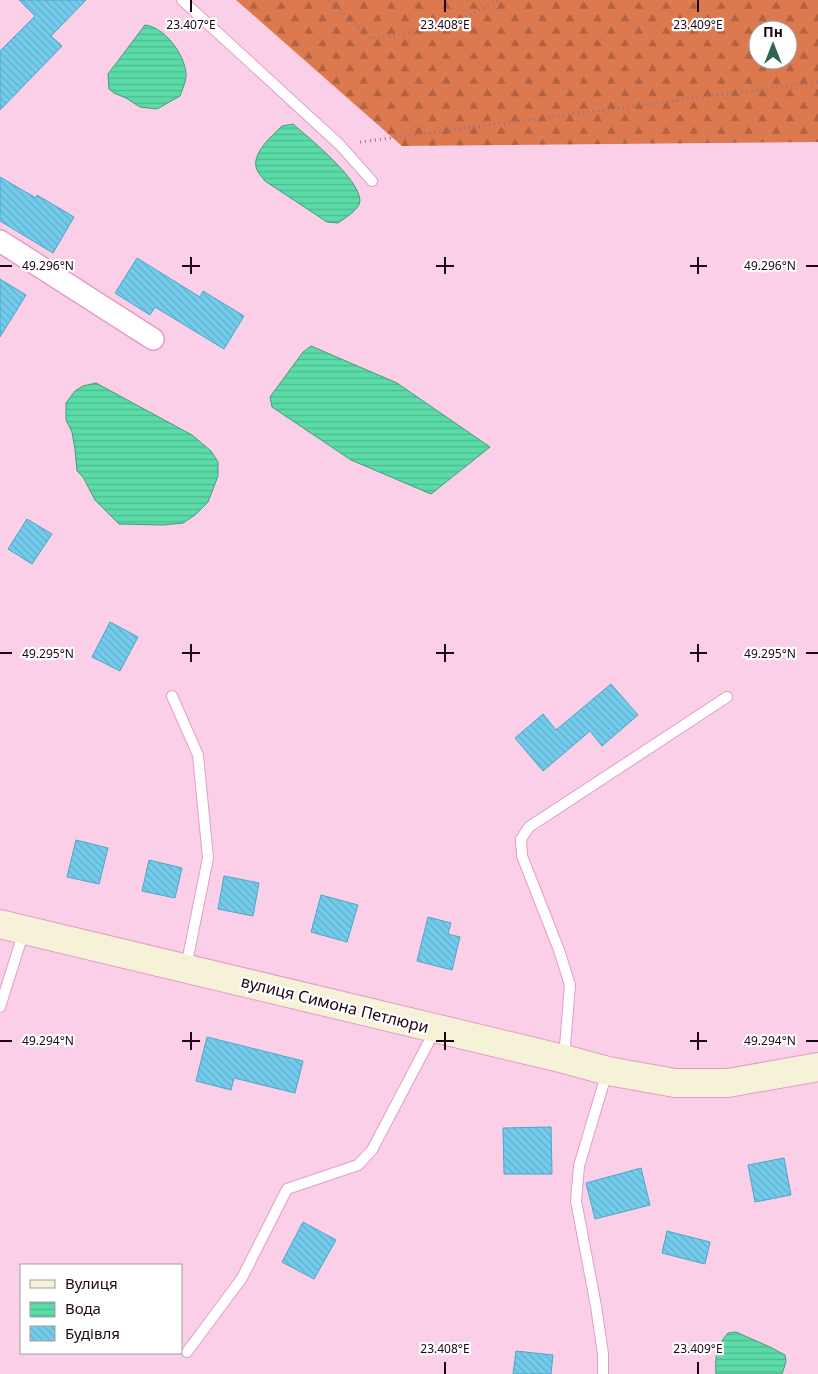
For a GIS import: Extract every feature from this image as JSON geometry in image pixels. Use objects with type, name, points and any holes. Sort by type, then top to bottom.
[{"type":"main road","name":"вулиця Симона Петлюри","points":[[12,927],[608,1071],[675,1083],[728,1083],[818,1067]]},
{"type":"street","points":[[0,241],[154,339]]},
{"type":"lane","points":[[182,0],[340,145],[372,181]]},
{"type":"lane","points":[[172,696],[198,755],[208,858],[186,968]]},
{"type":"lane","points":[[564,1059],[570,985],[559,950],[522,856],[521,839],[529,827],[727,697]]},
{"type":"lane","points":[[0,1007],[12,927]]},
{"type":"lane","points":[[187,1352],[242,1278],[287,1189],[358,1165],[372,1150],[436,1029]]},
{"type":"lane","points":[[603,1374],[603,1354],[596,1306],[576,1201],[579,1166],[608,1071]]},
{"type":"path","points":[[329,0],[371,40],[446,27],[499,0]]},
{"type":"path","points":[[340,145],[818,82]]},
{"type":"green space","points":[[236,0],[818,0],[818,142],[402,146]]},
{"type":"water","points":[[145,25],[159,31],[172,42],[181,57],[186,73],[180,96],[157,109],[140,107],[109,89],[108,74]]},
{"type":"water","points":[[293,124],[343,171],[358,192],[360,201],[357,208],[338,223],[327,222],[265,181],[257,170],[257,158],[263,146],[282,126]]},
{"type":"water","points":[[311,346],[397,383],[490,447],[431,494],[351,460],[272,407],[270,397],[303,352]]},
{"type":"water","points":[[96,383],[192,435],[211,451],[218,462],[218,476],[208,502],[195,515],[183,523],[164,525],[119,524],[95,500],[83,477],[77,471],[72,432],[66,420],[66,403],[75,391],[83,386]]},
{"type":"water","points":[[736,1332],[785,1355],[786,1362],[782,1374],[716,1374],[716,1357],[719,1347],[728,1333]]},
{"type":"building","points":[[19,0],[86,0],[51,36],[62,46],[0,110],[0,51],[35,16]]},
{"type":"building","points":[[0,177],[36,198],[37,195],[74,217],[53,253],[0,221]]},
{"type":"building","points":[[137,258],[200,297],[203,291],[244,316],[224,349],[155,307],[150,315],[115,293]]},
{"type":"building","points":[[0,279],[26,295],[0,337]]},
{"type":"building","points":[[27,519],[52,534],[32,564],[8,549]]},
{"type":"building","points":[[110,622],[138,637],[120,671],[92,657]]},
{"type":"building","points":[[611,684],[638,715],[602,746],[590,731],[543,771],[515,738],[543,714],[556,730]]},
{"type":"building","points":[[76,840],[108,848],[99,884],[67,877]]},
{"type":"building","points":[[149,860],[182,868],[175,898],[142,891]]},
{"type":"building","points":[[224,876],[259,883],[253,916],[218,909]]},
{"type":"building","points":[[321,895],[358,905],[347,942],[311,932]]},
{"type":"building","points":[[428,917],[451,923],[448,934],[460,937],[452,970],[417,961]]},
{"type":"building","points":[[207,1037],[303,1061],[295,1093],[234,1078],[231,1090],[196,1081]]},
{"type":"building","points":[[551,1127],[552,1174],[504,1174],[503,1128]]},
{"type":"building","points":[[784,1158],[791,1195],[755,1202],[748,1165]]},
{"type":"building","points":[[641,1168],[650,1205],[595,1219],[586,1183]]},
{"type":"building","points":[[303,1222],[336,1240],[314,1279],[282,1262]]},
{"type":"building","points":[[667,1231],[710,1242],[705,1264],[662,1253]]},
{"type":"building","points":[[516,1351],[553,1355],[551,1374],[513,1374]]}]
